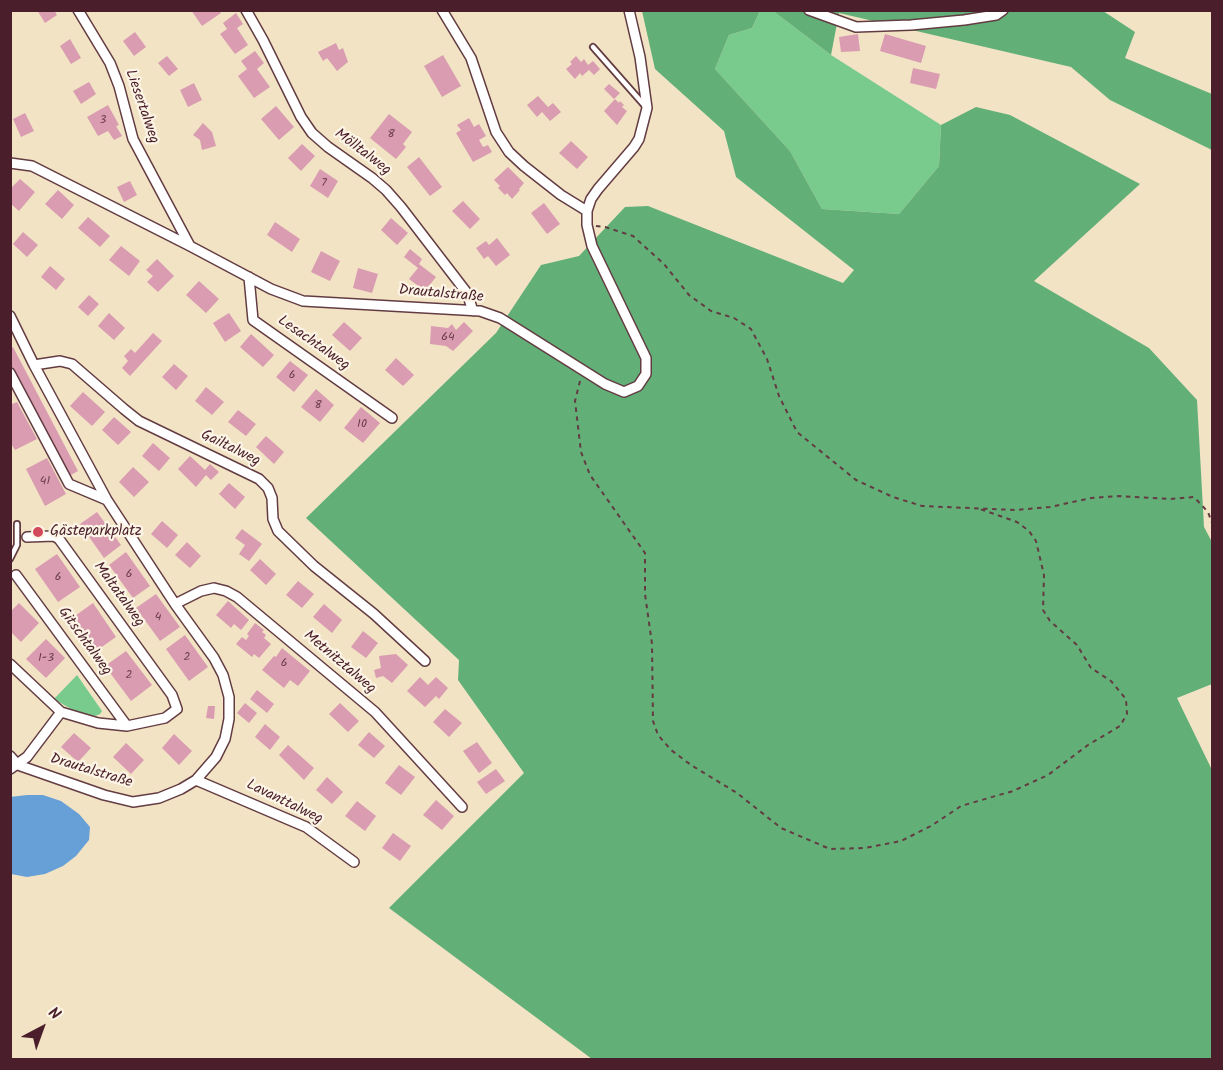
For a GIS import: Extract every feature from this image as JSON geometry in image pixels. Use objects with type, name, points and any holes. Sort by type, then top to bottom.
[{"type":"street","name":"Liesertalweg","points":[[78,10],[110,63],[119,86],[133,139],[190,246]]},
{"type":"street","name":"Mölltalweg","points":[[246,10],[301,117],[312,133],[386,190],[466,293],[473,310]]},
{"type":"street","points":[[442,10],[471,58],[496,132],[509,152],[561,195],[587,211]]},
{"type":"street","name":"Drautalstraße","points":[[10,163],[32,166],[271,289],[303,301],[480,311],[500,318],[589,375],[624,392],[638,386],[646,374],[646,358],[592,246],[587,225],[587,211],[598,189],[639,139],[647,108],[640,57],[629,10]]},
{"type":"street","points":[[809,10],[856,27],[964,20],[996,15],[1002,10]]},
{"type":"street","name":"Lesachtalweg","points":[[249,277],[253,320],[392,418]]},
{"type":"street","name":"Drautalstraße","points":[[10,316],[107,500],[175,604],[214,658],[223,675],[229,697],[229,719],[225,739],[216,757],[196,780],[159,798],[133,802],[14,767]]},
{"type":"street","name":"Gailtalweg","points":[[34,365],[60,362],[72,364],[140,421],[259,479],[268,488],[272,498],[273,519],[278,531],[314,566],[374,614],[425,661]]},
{"type":"street","points":[[10,373],[69,484],[107,500]]},
{"type":"street","name":"Maltatalweg","points":[[27,537],[54,536],[59,539],[172,695],[177,709],[165,718],[127,726]]},
{"type":"street","name":"Gitschtalweg","points":[[16,575],[127,726]]},
{"type":"street","name":"Metnitztalweg","points":[[175,604],[201,591],[214,588],[237,597],[375,712],[462,807]]},
{"type":"street","points":[[10,664],[61,712],[98,723],[127,726]]},
{"type":"street","points":[[10,756],[14,767],[27,757],[61,712]]},
{"type":"street","name":"Lavanttalweg","points":[[196,780],[306,827],[354,862]]},
{"type":"lane","points":[[592,47],[647,108]]},
{"type":"lane","points":[[10,559],[17,545],[17,524]]},
{"type":"path","points":[[587,225],[605,227],[633,236],[664,264],[689,295],[711,311],[734,318],[751,329],[767,359],[778,396],[797,432],[856,480],[893,497],[922,506],[980,509],[1015,510],[1050,507],[1090,498],[1119,496],[1170,499],[1194,497],[1208,512],[1212,523]]},
{"type":"path","points":[[589,375],[580,380],[575,401],[581,452],[590,475],[645,553],[645,594],[652,644],[653,721],[658,735],[671,750],[737,793],[781,828],[830,849],[866,848],[901,841],[932,826],[962,806],[1013,791],[1048,775],[1088,745],[1120,726],[1127,714],[1126,699],[1111,681],[1091,668],[1077,645],[1050,621],[1043,610],[1044,575],[1036,541],[1029,531],[1017,522],[980,509]]},
{"type":"green space","points":[[642,11],[760,11],[752,28],[729,35],[715,69],[790,151],[822,209],[899,214],[939,166],[941,125],[976,107],[1010,115],[1140,184],[1034,281],[1149,348],[1197,400],[1204,527],[1212,542],[1212,684],[1177,698],[1212,770],[1212,1059],[592,1059],[389,908],[524,773],[458,680],[459,660],[306,518],[496,333],[541,265],[579,256],[625,207],[648,206],[843,283],[854,270],[736,177],[724,131],[655,69]]},
{"type":"green space","points":[[760,11],[773,11],[831,55],[941,125],[939,166],[899,214],[822,209],[790,151],[715,69],[729,35],[752,28]]},
{"type":"green space","points":[[773,11],[1103,11],[1135,32],[1125,58],[1212,94],[1212,150],[1110,100],[1071,67],[839,13],[831,55]]},
{"type":"green space","points":[[77,675],[102,711],[100,714],[95,716],[76,712],[54,699]]},
{"type":"water","points":[[43,795],[61,801],[79,814],[90,827],[89,840],[76,856],[63,866],[45,874],[27,877],[11,874],[10,797]]},
{"type":"building","points":[[37,10],[54,10],[57,15],[45,23]]},
{"type":"building","points":[[191,10],[219,10],[221,13],[202,26]]},
{"type":"building","points":[[236,13],[243,24],[237,28],[248,45],[235,54],[220,34],[227,29],[223,23]]},
{"type":"building","points":[[135,32],[146,47],[134,56],[123,41]]},
{"type":"building","points":[[858,34],[860,51],[841,52],[839,37]]},
{"type":"building","points":[[885,34],[926,46],[921,63],[880,51]]},
{"type":"building","points":[[70,39],[81,58],[71,64],[60,46]]},
{"type":"building","points":[[336,43],[339,50],[343,48],[348,62],[337,71],[327,58],[323,61],[318,52]]},
{"type":"building","points":[[255,51],[264,63],[257,69],[270,87],[254,98],[238,76],[247,69],[241,61]]},
{"type":"building","points":[[443,55],[461,86],[442,97],[424,66]]},
{"type":"building","points":[[167,56],[178,69],[169,76],[158,63]]},
{"type":"building","points":[[576,56],[581,62],[584,59],[588,65],[593,61],[600,69],[594,75],[589,70],[582,76],[580,73],[575,79],[566,69]]},
{"type":"building","points":[[913,68],[940,74],[936,89],[910,83]]},
{"type":"building","points":[[89,82],[96,94],[81,104],[73,91]]},
{"type":"building","points":[[194,83],[202,100],[188,107],[180,90]]},
{"type":"building","points":[[609,84],[620,93],[614,99],[604,89]]},
{"type":"building","points":[[538,96],[548,107],[553,103],[561,112],[550,121],[542,112],[537,117],[527,105]]},
{"type":"building","points":[[615,99],[624,105],[622,107],[627,111],[617,125],[604,111]]},
{"type":"building","points":[[108,105],[122,136],[114,140],[108,131],[98,136],[87,117]]},
{"type":"building","points":[[276,106],[294,127],[279,140],[261,119]]},
{"type":"building","points":[[25,113],[34,131],[21,137],[13,119]]},
{"type":"building","points":[[389,114],[412,132],[403,144],[406,147],[396,159],[370,138]]},
{"type":"building","points":[[469,118],[474,127],[479,124],[486,136],[479,140],[483,147],[488,145],[492,152],[473,162],[456,133],[461,130],[457,125]]},
{"type":"building","points":[[203,123],[212,132],[216,146],[202,150],[200,140],[193,135]]},
{"type":"building","points":[[571,141],[588,157],[577,169],[559,153]]},
{"type":"building","points":[[302,144],[315,156],[301,171],[288,158]]},
{"type":"building","points":[[419,157],[442,187],[430,196],[407,167]]},
{"type":"building","points":[[508,167],[524,183],[512,199],[498,188],[500,186],[494,180]]},
{"type":"building","points":[[320,169],[338,181],[328,198],[310,186]]},
{"type":"building","points":[[20,179],[35,192],[19,211],[10,203],[10,189]]},
{"type":"building","points":[[130,181],[137,195],[124,202],[117,187]]},
{"type":"building","points":[[58,190],[74,205],[62,219],[45,204]]},
{"type":"building","points":[[463,201],[480,219],[470,229],[452,211]]},
{"type":"building","points":[[544,203],[560,224],[547,234],[531,213]]},
{"type":"building","points":[[88,217],[110,236],[100,247],[78,228]]},
{"type":"building","points":[[391,218],[408,233],[397,245],[381,230]]},
{"type":"building","points":[[275,222],[300,239],[292,252],[267,235]]},
{"type":"building","points":[[23,232],[38,245],[27,257],[13,244]]},
{"type":"building","points":[[497,238],[510,255],[496,266],[488,256],[484,259],[476,248],[486,241],[489,245]]},
{"type":"building","points":[[121,246],[140,261],[129,276],[109,260]]},
{"type":"building","points":[[410,249],[422,259],[419,264],[436,277],[425,291],[409,279],[418,268],[404,257]]},
{"type":"building","points":[[321,251],[340,261],[330,281],[311,272]]},
{"type":"building","points":[[157,259],[174,276],[158,292],[147,282],[153,276],[146,270]]},
{"type":"building","points":[[50,266],[65,279],[56,290],[41,277]]},
{"type":"building","points":[[358,268],[378,274],[372,293],[353,288]]},
{"type":"building","points":[[199,281],[219,299],[206,313],[186,295]]},
{"type":"building","points":[[89,295],[99,304],[88,316],[78,307]]},
{"type":"building","points":[[109,313],[125,328],[114,340],[98,326]]},
{"type":"building","points":[[229,313],[241,331],[225,342],[213,323]]},
{"type":"building","points":[[344,322],[362,338],[350,351],[332,335]]},
{"type":"building","points":[[464,322],[473,331],[453,351],[446,346],[430,344],[431,326],[448,328],[452,324],[456,330]]},
{"type":"building","points":[[153,333],[162,341],[130,376],[122,368],[128,361],[124,356],[131,349],[135,353]]},
{"type":"building","points":[[251,334],[274,355],[263,367],[240,347]]},
{"type":"building","points":[[13,347],[78,471],[69,476],[10,364],[10,349]]},
{"type":"building","points":[[396,358],[414,375],[403,386],[385,370]]},
{"type":"building","points":[[290,361],[308,375],[294,392],[276,377]]},
{"type":"building","points":[[174,364],[188,376],[176,390],[162,377]]},
{"type":"building","points":[[206,387],[224,402],[212,415],[195,401]]},
{"type":"building","points":[[316,389],[334,405],[320,422],[301,407]]},
{"type":"building","points":[[83,392],[105,412],[92,426],[70,406]]},
{"type":"building","points":[[17,402],[37,439],[15,450],[10,442],[10,405]]},
{"type":"building","points":[[361,407],[380,423],[363,443],[344,428]]},
{"type":"building","points":[[238,410],[256,424],[246,436],[228,422]]},
{"type":"building","points":[[114,417],[131,432],[118,445],[102,430]]},
{"type":"building","points":[[266,436],[284,452],[274,464],[256,447]]},
{"type":"building","points":[[153,443],[170,458],[159,471],[142,456]]},
{"type":"building","points":[[190,456],[205,470],[210,464],[219,472],[211,480],[206,475],[196,487],[178,469]]},
{"type":"building","points":[[47,458],[66,494],[45,506],[26,469]]},
{"type":"building","points":[[133,467],[149,482],[134,497],[119,482]]},
{"type":"building","points":[[229,483],[245,497],[235,509],[219,494]]},
{"type":"building","points":[[97,512],[121,545],[104,558],[80,524]]},
{"type":"building","points":[[162,521],[178,535],[167,548],[151,534]]},
{"type":"building","points":[[242,529],[262,544],[249,561],[239,554],[245,545],[235,538]]},
{"type":"building","points":[[187,542],[201,556],[190,568],[175,555]]},
{"type":"building","points":[[126,552],[150,586],[133,598],[109,565]]},
{"type":"building","points":[[57,554],[80,587],[58,602],[35,569]]},
{"type":"building","points":[[260,559],[276,574],[266,585],[250,570]]},
{"type":"building","points":[[298,581],[314,594],[302,608],[286,595]]},
{"type":"building","points":[[156,594],[180,627],[160,641],[136,608]]},
{"type":"building","points":[[228,601],[249,620],[241,630],[234,624],[231,628],[216,615]]},
{"type":"building","points":[[19,603],[39,623],[21,642],[10,631],[10,612]]},
{"type":"building","points":[[93,603],[116,637],[96,651],[72,618]]},
{"type":"building","points":[[324,604],[342,620],[332,633],[313,617]]},
{"type":"building","points":[[255,623],[264,630],[262,632],[266,635],[264,638],[271,644],[259,658],[254,654],[252,657],[236,644],[242,637],[246,640],[249,636],[247,634]]},
{"type":"building","points":[[363,631],[378,643],[366,658],[351,647]]},
{"type":"building","points":[[185,635],[208,667],[189,681],[166,649]]},
{"type":"building","points":[[46,639],[65,658],[46,678],[26,659]]},
{"type":"building","points":[[282,648],[310,671],[298,686],[290,680],[284,688],[262,670]]},
{"type":"building","points":[[126,651],[152,685],[131,701],[105,666]]},
{"type":"building","points":[[396,654],[408,665],[392,683],[383,676],[376,678],[374,670],[381,668],[379,656]]},
{"type":"building","points":[[420,677],[428,685],[436,677],[448,688],[439,699],[436,696],[425,707],[407,691]]},
{"type":"building","points":[[257,690],[274,704],[267,713],[250,699]]},
{"type":"building","points":[[245,703],[257,713],[249,723],[237,713]]},
{"type":"building","points":[[340,703],[359,721],[348,732],[329,714]]},
{"type":"building","points":[[208,706],[215,706],[214,719],[206,718]]},
{"type":"building","points":[[445,709],[462,723],[449,737],[433,722]]},
{"type":"building","points":[[265,724],[280,737],[270,750],[255,737]]},
{"type":"building","points":[[369,732],[385,746],[374,758],[358,745]]},
{"type":"building","points":[[74,733],[91,748],[78,762],[61,747]]},
{"type":"building","points":[[174,734],[192,751],[179,765],[162,748]]},
{"type":"building","points":[[477,742],[492,763],[479,773],[463,751]]},
{"type":"building","points":[[126,743],[144,760],[131,774],[113,757]]},
{"type":"building","points":[[288,745],[314,768],[304,780],[279,755]]},
{"type":"building","points":[[399,765],[415,777],[401,795],[385,783]]},
{"type":"building","points":[[496,769],[505,781],[486,794],[477,782]]},
{"type":"building","points":[[327,777],[343,792],[332,804],[316,790]]},
{"type":"building","points":[[436,800],[454,816],[442,830],[423,815]]},
{"type":"building","points":[[357,801],[376,816],[365,831],[345,816]]},
{"type":"building","points":[[393,833],[411,846],[400,861],[382,848]]},
{"type":"place","name":"Gästeparkplatz","points":[[38,532]]}]
